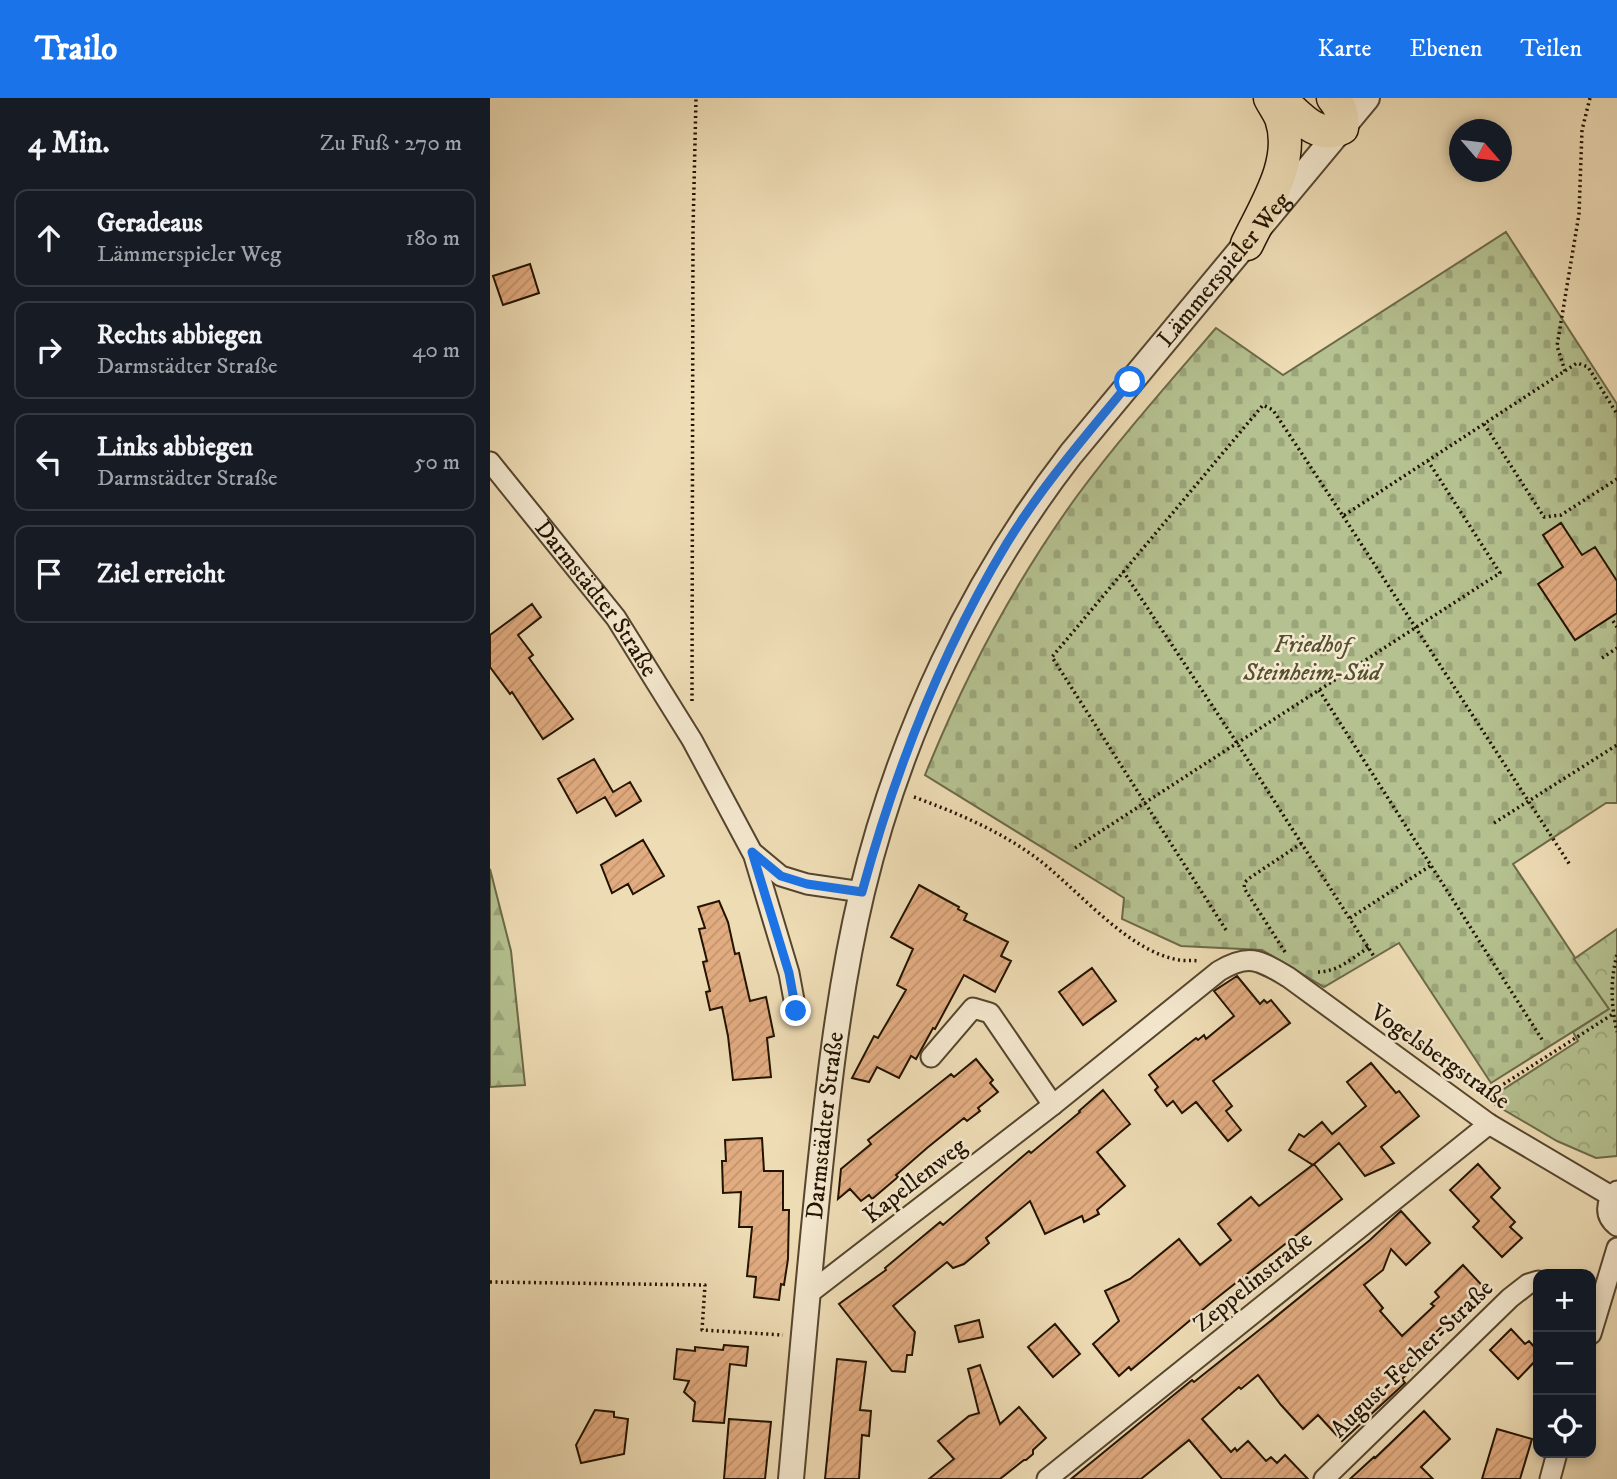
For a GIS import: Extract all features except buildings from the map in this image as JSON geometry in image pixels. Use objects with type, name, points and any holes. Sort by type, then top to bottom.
[{"type":"highway","points":[[1247,244],[1283,164],[1285,149],[1281,117],[1270,98]]},
{"type":"highway","points":[[1279,98],[1310,125],[1322,132],[1332,133],[1342,128],[1343,118],[1333,98]]},
{"type":"street","name":"Lämmerspieler Weg","points":[[862,892],[891,791],[911,738],[954,643],[1007,543],[1071,454],[1367,98]]},
{"type":"street","name":"Darmstädter Straße","points":[[490,463],[616,618],[692,740],[752,852],[789,973],[796,1011]]},
{"type":"street","name":"Darmstädter Straße","points":[[752,852],[781,876],[807,884],[862,892],[835,1034],[807,1295],[791,1479]]},
{"type":"street","name":"Kapellenweg","points":[[807,1295],[1053,1105],[1219,971],[1241,959]]},
{"type":"street","name":"Vogelsbergstraße","points":[[1241,959],[1258,962],[1288,977],[1489,1124],[1614,1194]]},
{"type":"street","points":[[931,1057],[973,1008],[990,1013],[1053,1105]]},
{"type":"street","name":"Zeppelinstraße","points":[[1047,1479],[1489,1124]]},
{"type":"street","points":[[1614,1194],[1607,1206],[1607,1213],[1617,1226]]},
{"type":"street","points":[[1591,1332],[1597,1286],[1617,1248]]},
{"type":"street","name":"August-Fecher-Straße","points":[[1324,1479],[1510,1298],[1533,1282]]},
{"type":"street","points":[[1549,1479],[1555,1458]]},
{"type":"path","points":[[692,740],[696,98]]},
{"type":"path","points":[[1565,371],[1557,346],[1579,214],[1582,131],[1590,98]]},
{"type":"path","points":[[1343,516],[1577,363],[1588,367],[1617,414]]},
{"type":"path","points":[[1226,930],[1052,657],[1263,405],[1273,410],[1570,865]]},
{"type":"path","points":[[1484,423],[1544,517],[1561,514],[1617,479]]},
{"type":"path","points":[[1074,848],[1500,573],[1428,461]]},
{"type":"path","points":[[1123,571],[1376,958]]},
{"type":"path","points":[[1613,621],[1617,627]]},
{"type":"path","points":[[1602,658],[1617,648]]},
{"type":"path","points":[[1319,690],[1543,1041]]},
{"type":"path","points":[[1494,824],[1617,745]]},
{"type":"path","points":[[891,791],[951,811],[1004,837],[1057,874],[1123,932],[1149,948],[1178,960],[1241,959]]},
{"type":"path","points":[[1293,960],[1244,888],[1245,882],[1251,877],[1302,843]]},
{"type":"path","points":[[1350,918],[1430,866]]},
{"type":"path","points":[[1308,969],[1320,973],[1330,971],[1369,947]]},
{"type":"path","points":[[1617,955],[1612,971],[1611,999],[1617,1032]]},
{"type":"path","points":[[1467,1108],[1613,1014]]},
{"type":"path","points":[[490,1282],[705,1285],[702,1330],[804,1336]]},
{"type":"green space","name":"Friedhof Steinheim-Süd","points":[[1506,232],[1617,404],[1617,803],[1606,803],[1513,864],[1609,1009],[1491,1083],[1399,943],[1324,987],[1262,950],[1181,946],[1122,919],[1124,898],[925,775],[974,666],[1032,562],[1110,453],[1216,328],[1283,375]]},
{"type":"green space","points":[[490,869],[511,951],[525,1085],[490,1087]]},
{"type":"green space","points":[[1617,929],[1617,1156],[1596,1158],[1557,1141],[1487,1100],[1578,1041],[1573,1032],[1609,1009],[1574,959]]},
{"type":"route","points":[[796,1011],[779,936],[752,852],[781,876],[807,884],[862,892],[891,791],[911,738],[981,590],[1007,543],[1039,495],[1130,382]]}]
